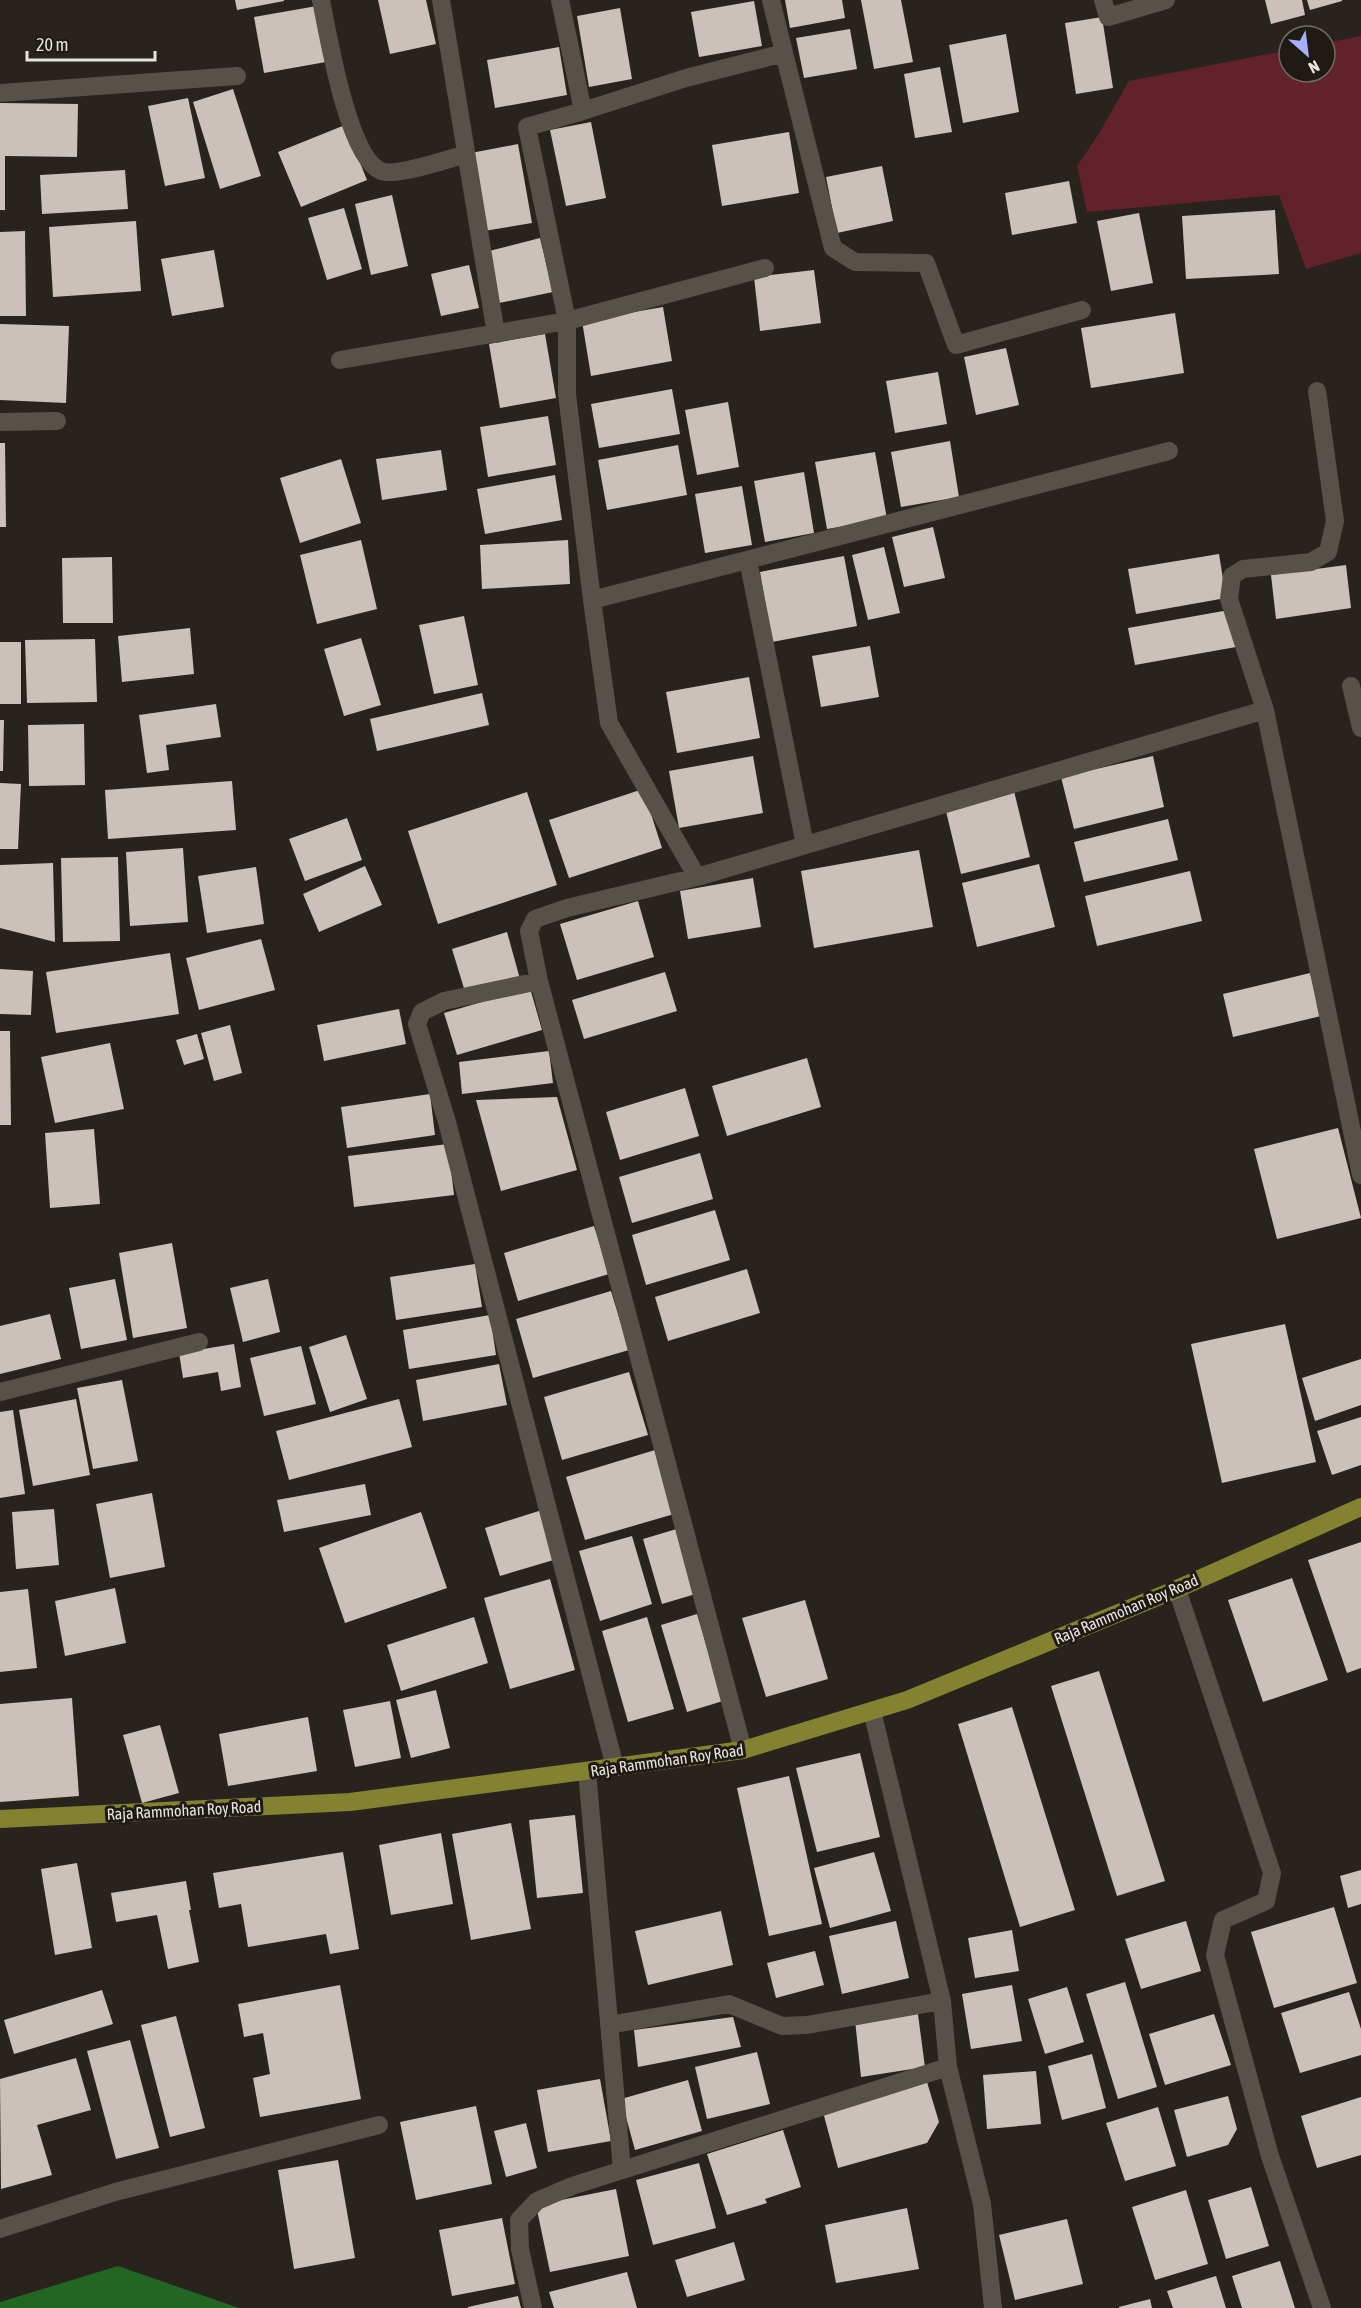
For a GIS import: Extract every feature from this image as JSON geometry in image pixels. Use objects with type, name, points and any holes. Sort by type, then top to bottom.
[{"type":"main road","name":"Raja Rammohan Roy Road","points":[[0,1819],[351,1802],[743,1750],[907,1700],[1177,1589],[1361,1507]]},
{"type":"street","points":[[321,0],[343,102],[368,161],[381,171],[396,172],[466,154]]},
{"type":"street","points":[[441,0],[496,334]]},
{"type":"street","points":[[560,0],[583,111]]},
{"type":"street","points":[[771,0],[833,248],[855,262],[926,263],[956,345],[1082,310]]},
{"type":"street","points":[[1103,0],[1108,17],[1166,0]]},
{"type":"street","points":[[696,877],[609,723],[591,600],[567,394],[567,321],[527,127],[686,78],[784,53]]},
{"type":"street","points":[[0,93],[237,76]]},
{"type":"street","points":[[340,360],[567,321],[765,268]]},
{"type":"street","points":[[1317,391],[1335,521],[1328,552],[1311,562],[1243,569],[1232,576],[1229,599],[1265,710],[1361,1175]]},
{"type":"street","points":[[0,422],[57,421]]},
{"type":"street","points":[[591,600],[1169,451]]},
{"type":"street","points":[[748,560],[805,845]]},
{"type":"street","points":[[1351,686],[1361,728]]},
{"type":"street","points":[[743,1750],[538,981],[529,931],[536,919],[567,908],[696,877],[1265,710]]},
{"type":"street","points":[[538,981],[444,1001],[422,1012],[417,1024],[447,1122],[615,1767]]},
{"type":"street","points":[[0,1392],[199,1342]]},
{"type":"street","points":[[1177,1589],[1272,1874],[1266,1901],[1223,1920],[1215,1954],[1270,2156],[1322,2308]]},
{"type":"street","points":[[872,1711],[942,2001],[948,2067],[982,2204],[993,2308]]},
{"type":"street","points":[[587,1770],[622,2170]]},
{"type":"street","points":[[609,2025],[729,2004],[782,2026],[807,2025],[942,2001]]},
{"type":"street","points":[[533,2308],[520,2249],[519,2220],[537,2200],[572,2186],[948,2067]]},
{"type":"street","points":[[0,2229],[115,2192],[379,2125]]},
{"type":"shaded area","points":[[1361,36],[1361,253],[1306,269],[1279,195],[1087,212],[1077,166],[1129,81],[1277,52],[1277,84],[1337,84],[1337,41]]},
{"type":"shaded area","points":[[118,2266],[239,2308],[0,2308],[0,2302]]},
{"type":"building","points":[[235,0],[284,0],[284,1],[237,10]]},
{"type":"building","points":[[378,0],[426,0],[436,44],[390,54]]},
{"type":"building","points":[[785,0],[842,0],[845,18],[790,28]]},
{"type":"building","points":[[861,0],[901,0],[913,62],[874,69]]},
{"type":"building","points":[[1265,0],[1302,0],[1305,15],[1271,24]]},
{"type":"building","points":[[1307,0],[1342,0],[1342,1],[1310,10]]},
{"type":"building","points":[[754,1],[762,46],[699,57],[691,12]]},
{"type":"building","points":[[317,6],[326,62],[264,73],[254,17]]},
{"type":"building","points":[[620,8],[632,79],[589,87],[577,16]]},
{"type":"building","points":[[1102,17],[1113,88],[1076,94],[1065,23]]},
{"type":"building","points":[[850,29],[857,69],[804,78],[796,38]]},
{"type":"building","points":[[1006,34],[1019,112],[963,123],[949,45]]},
{"type":"building","points":[[559,47],[567,95],[495,108],[487,60]]},
{"type":"building","points":[[940,67],[952,132],[915,138],[904,74]]},
{"type":"building","points":[[233,89],[261,176],[220,189],[193,102]]},
{"type":"building","points":[[188,98],[205,178],[165,186],[148,106]]},
{"type":"building","points":[[0,103],[78,104],[77,157],[5,156],[5,210],[0,210]]},
{"type":"building","points":[[591,122],[606,198],[566,206],[550,130]]},
{"type":"building","points":[[345,125],[367,180],[301,207],[278,152]]},
{"type":"building","points":[[789,132],[799,193],[722,206],[712,145]]},
{"type":"building","points":[[518,144],[532,223],[484,231],[471,153]]},
{"type":"building","points":[[882,166],[893,221],[837,233],[826,177]]},
{"type":"building","points":[[125,170],[128,209],[42,214],[40,175]]},
{"type":"building","points":[[1069,181],[1077,223],[1012,235],[1005,193]]},
{"type":"building","points":[[392,195],[408,266],[371,275],[355,204]]},
{"type":"building","points":[[344,208],[362,269],[327,280],[308,218]]},
{"type":"building","points":[[1275,210],[1279,274],[1186,279],[1182,216]]},
{"type":"building","points":[[1139,213],[1153,283],[1111,291],[1097,221]]},
{"type":"building","points":[[136,221],[141,291],[53,297],[49,227]]},
{"type":"building","points":[[25,231],[26,316],[0,316],[0,232]]},
{"type":"building","points":[[540,238],[553,292],[499,303],[489,251]]},
{"type":"building","points":[[214,250],[224,307],[172,316],[161,259]]},
{"type":"building","points":[[469,265],[479,308],[441,316],[431,274]]},
{"type":"building","points":[[814,270],[821,323],[760,331],[754,277]]},
{"type":"building","points":[[663,307],[672,361],[591,376],[582,321]]},
{"type":"building","points":[[1175,313],[1184,373],[1091,388],[1081,328]]},
{"type":"building","points":[[0,324],[69,326],[66,403],[0,400]]},
{"type":"building","points":[[545,334],[556,398],[500,408],[489,344]]},
{"type":"building","points":[[1006,348],[1019,405],[976,415],[964,357]]},
{"type":"building","points":[[938,372],[947,424],[895,433],[886,381]]},
{"type":"building","points":[[672,389],[680,434],[599,448],[591,404]]},
{"type":"building","points":[[728,402],[739,467],[697,475],[685,410]]},
{"type":"building","points":[[548,416],[556,465],[488,477],[480,427]]},
{"type":"building","points":[[950,441],[959,497],[901,507],[891,452]]},
{"type":"building","points":[[0,443],[5,443],[6,527],[0,527]]},
{"type":"building","points":[[678,445],[687,495],[607,510],[598,460]]},
{"type":"building","points":[[441,450],[447,490],[382,500],[376,459]]},
{"type":"building","points":[[875,452],[887,519],[827,529],[815,462]]},
{"type":"building","points":[[341,459],[361,523],[300,543],[280,478]]},
{"type":"building","points":[[804,472],[814,533],[765,542],[754,481]]},
{"type":"building","points":[[555,475],[562,520],[485,534],[477,489]]},
{"type":"building","points":[[742,486],[752,545],[705,553],[695,494]]},
{"type":"building","points":[[933,527],[945,578],[904,587],[892,537]]},
{"type":"building","points":[[361,540],[377,609],[317,624],[300,555]]},
{"type":"building","points":[[568,540],[570,584],[482,589],[480,545]]},
{"type":"building","points":[[884,547],[900,613],[868,620],[852,555]]},
{"type":"building","points":[[1219,554],[1226,598],[1136,614],[1128,569]]},
{"type":"building","points":[[844,556],[857,626],[772,642],[760,572]]},
{"type":"building","points":[[112,557],[113,623],[63,623],[62,558]]},
{"type":"building","points":[[1346,565],[1351,608],[1276,619],[1271,575]]},
{"type":"building","points":[[1229,610],[1236,647],[1135,665],[1128,628]]},
{"type":"building","points":[[464,616],[478,685],[434,694],[419,625]]},
{"type":"building","points":[[190,628],[194,674],[122,682],[118,636]]},
{"type":"building","points":[[361,638],[381,705],[344,716],[324,649]]},
{"type":"building","points":[[95,639],[97,702],[27,703],[25,640]]},
{"type":"building","points":[[0,642],[21,642],[21,704],[0,704]]},
{"type":"building","points":[[870,646],[879,697],[821,707],[812,656]]},
{"type":"building","points":[[749,677],[760,738],[677,753],[666,692]]},
{"type":"building","points":[[482,693],[489,725],[377,751],[370,719]]},
{"type":"building","points":[[216,704],[221,737],[166,745],[169,770],[147,773],[139,715]]},
{"type":"building","points":[[0,720],[4,720],[3,771],[0,771]]},
{"type":"building","points":[[84,724],[85,785],[29,786],[28,725]]},
{"type":"building","points":[[753,756],[763,813],[679,828],[669,771]]},
{"type":"building","points":[[1153,756],[1164,807],[1074,829],[1061,777]]},
{"type":"building","points":[[232,781],[236,830],[108,839],[105,790]]},
{"type":"building","points":[[0,783],[21,784],[18,849],[0,849]]},
{"type":"building","points":[[643,789],[662,848],[569,878],[549,820]]},
{"type":"building","points":[[1014,791],[1030,857],[961,874],[945,807]]},
{"type":"building","points":[[527,792],[557,885],[438,924],[408,831]]},
{"type":"building","points":[[347,818],[362,860],[305,881],[289,839]]},
{"type":"building","points":[[1168,819],[1178,860],[1084,882],[1074,842]]},
{"type":"building","points":[[183,848],[188,922],[130,926],[126,852]]},
{"type":"building","points":[[919,850],[933,927],[814,948],[801,871]]},
{"type":"building","points":[[118,857],[120,941],[63,942],[61,858]]},
{"type":"building","points":[[53,863],[55,942],[0,928],[0,865]]},
{"type":"building","points":[[1039,864],[1055,927],[977,947],[962,883]]},
{"type":"building","points":[[365,866],[382,905],[319,932],[303,894]]},
{"type":"building","points":[[256,867],[264,924],[207,933],[198,876]]},
{"type":"building","points":[[1190,871],[1202,921],[1097,946],[1085,896]]},
{"type":"building","points":[[753,878],[761,927],[688,939],[680,891]]},
{"type":"building","points":[[638,901],[654,957],[577,980],[560,924]]},
{"type":"building","points":[[507,932],[520,979],[466,995],[452,949]]},
{"type":"building","points":[[261,939],[275,990],[199,1010],[186,958]]},
{"type":"building","points":[[170,953],[179,1014],[56,1033],[46,972]]},
{"type":"building","points":[[0,969],[33,971],[31,1015],[0,1014]]},
{"type":"building","points":[[665,972],[677,1011],[584,1039],[572,1000]]},
{"type":"building","points":[[1310,973],[1321,1016],[1233,1037],[1223,994]]},
{"type":"building","points":[[530,988],[542,1030],[457,1055],[444,1013]]},
{"type":"building","points":[[399,1009],[406,1044],[324,1061],[317,1025]]},
{"type":"building","points":[[230,1025],[242,1073],[214,1081],[201,1033]]},
{"type":"building","points":[[0,1031],[10,1031],[11,1125],[0,1125]]},
{"type":"building","points":[[197,1034],[204,1059],[184,1065],[176,1040]]},
{"type":"building","points":[[110,1043],[124,1109],[55,1123],[41,1057]]},
{"type":"building","points":[[549,1051],[553,1083],[462,1094],[459,1062]]},
{"type":"building","points":[[807,1058],[821,1107],[727,1136],[712,1086]]},
{"type":"building","points":[[685,1088],[699,1136],[620,1160],[606,1112]]},
{"type":"building","points":[[430,1094],[435,1135],[347,1148],[341,1107]]},
{"type":"building","points":[[557,1097],[577,1170],[501,1191],[476,1100]]},
{"type":"building","points":[[1338,1128],[1361,1218],[1277,1239],[1254,1149]]},
{"type":"building","points":[[94,1129],[100,1204],[50,1208],[45,1133]]},
{"type":"building","points":[[448,1144],[454,1195],[354,1207],[348,1156]]},
{"type":"building","points":[[700,1153],[713,1199],[632,1223],[619,1177]]},
{"type":"building","points":[[715,1210],[730,1260],[646,1285],[632,1235]]},
{"type":"building","points":[[594,1226],[609,1274],[518,1301],[504,1253]]},
{"type":"building","points":[[172,1243],[187,1328],[133,1338],[119,1253]]},
{"type":"building","points":[[475,1264],[482,1307],[396,1320],[390,1277]]},
{"type":"building","points":[[747,1269],[760,1313],[668,1341],[655,1297]]},
{"type":"building","points":[[115,1279],[127,1340],[81,1349],[69,1288]]},
{"type":"building","points":[[268,1279],[280,1332],[243,1342],[230,1288]]},
{"type":"building","points":[[611,1291],[629,1350],[533,1378],[516,1319]]},
{"type":"building","points":[[50,1314],[61,1359],[0,1374],[0,1326]]},
{"type":"building","points":[[490,1315],[496,1355],[409,1369],[403,1330]]},
{"type":"building","points":[[1285,1324],[1316,1462],[1222,1483],[1191,1344]]},
{"type":"building","points":[[346,1335],[367,1399],[330,1412],[309,1347]]},
{"type":"building","points":[[234,1344],[241,1387],[221,1391],[218,1372],[183,1378],[179,1353]]},
{"type":"building","points":[[301,1346],[316,1404],[264,1416],[250,1358]]},
{"type":"building","points":[[1361,1359],[1361,1405],[1315,1421],[1302,1378]]},
{"type":"building","points":[[499,1364],[507,1405],[423,1421],[416,1380]]},
{"type":"building","points":[[629,1372],[648,1435],[562,1460],[544,1397]]},
{"type":"building","points":[[122,1380],[138,1461],[93,1469],[77,1388]]},
{"type":"building","points":[[76,1399],[90,1475],[33,1486],[19,1410]]},
{"type":"building","points":[[399,1399],[412,1447],[289,1480],[276,1431]]},
{"type":"building","points":[[13,1410],[25,1494],[0,1498],[0,1412]]},
{"type":"building","points":[[1361,1417],[1361,1465],[1332,1475],[1317,1431]]},
{"type":"building","points":[[655,1450],[674,1514],[585,1540],[566,1477]]},
{"type":"building","points":[[365,1484],[371,1515],[284,1532],[277,1500]]},
{"type":"building","points":[[152,1493],[165,1567],[110,1578],[96,1504]]},
{"type":"building","points":[[54,1509],[59,1565],[16,1569],[12,1512]]},
{"type":"building","points":[[542,1510],[557,1559],[500,1576],[485,1528]]},
{"type":"building","points":[[421,1512],[447,1588],[345,1623],[319,1548]]},
{"type":"building","points":[[680,1528],[699,1593],[662,1604],[643,1539]]},
{"type":"building","points":[[632,1536],[652,1604],[600,1621],[579,1551]]},
{"type":"building","points":[[1361,1542],[1361,1668],[1347,1673],[1308,1560]]},
{"type":"building","points":[[1292,1578],[1328,1680],[1263,1702],[1228,1600]]},
{"type":"building","points":[[550,1579],[575,1670],[510,1689],[484,1598]]},
{"type":"building","points":[[115,1588],[126,1643],[65,1656],[55,1601]]},
{"type":"building","points":[[28,1589],[37,1668],[0,1672],[0,1592]]},
{"type":"building","points":[[805,1600],[828,1679],[766,1697],[742,1618]]},
{"type":"building","points":[[697,1614],[723,1701],[687,1712],[661,1625]]},
{"type":"building","points":[[474,1617],[488,1663],[401,1691],[387,1645]]},
{"type":"building","points":[[647,1617],[674,1709],[628,1722],[602,1631]]},
{"type":"building","points":[[1099,1671],[1165,1881],[1117,1896],[1051,1686]]},
{"type":"building","points":[[436,1690],[450,1748],[411,1758],[396,1700]]},
{"type":"building","points":[[72,1698],[79,1796],[0,1802],[0,1704]]},
{"type":"building","points":[[390,1701],[401,1758],[355,1767],[343,1710]]},
{"type":"building","points":[[1012,1707],[1075,1910],[1020,1927],[958,1724]]},
{"type":"building","points":[[308,1717],[317,1771],[228,1786],[219,1734]]},
{"type":"building","points":[[160,1725],[179,1793],[142,1803],[123,1735]]},
{"type":"building","points":[[860,1753],[880,1837],[817,1852],[796,1768]]},
{"type":"building","points":[[789,1776],[822,1924],[769,1936],[737,1788]]},
{"type":"building","points":[[575,1815],[583,1893],[537,1898],[529,1820]]},
{"type":"building","points":[[511,1823],[531,1929],[471,1940],[452,1834]]},
{"type":"building","points":[[441,1833],[453,1904],[391,1915],[379,1845]]},
{"type":"building","points":[[343,1852],[359,1949],[330,1954],[326,1934],[248,1947],[241,1904],[219,1908],[213,1873]]},
{"type":"building","points":[[874,1852],[891,1911],[830,1928],[814,1868]]},
{"type":"building","points":[[77,1863],[92,1948],[55,1955],[41,1869]]},
{"type":"building","points":[[1361,1870],[1361,1904],[1348,1908],[1340,1876]]},
{"type":"building","points":[[186,1881],[199,1962],[168,1969],[157,1915],[116,1922],[111,1893]]},
{"type":"building","points":[[1334,1907],[1357,1983],[1274,2008],[1251,1932]]},
{"type":"building","points":[[721,1911],[733,1965],[648,1985],[635,1931]]},
{"type":"building","points":[[896,1921],[909,1978],[842,1994],[829,1936]]},
{"type":"building","points":[[1186,1921],[1201,1971],[1141,1989],[1125,1939]]},
{"type":"building","points":[[1012,1930],[1019,1971],[975,1978],[968,1938]]},
{"type":"building","points":[[815,1951],[824,1985],[776,1998],[767,1963]]},
{"type":"building","points":[[1125,1982],[1157,2087],[1118,2099],[1086,1994]]},
{"type":"building","points":[[340,1985],[361,2099],[260,2117],[253,2078],[270,2074],[263,2033],[244,2037],[238,2004]]},
{"type":"building","points":[[1012,1985],[1022,2041],[971,2049],[962,1994]]},
{"type":"building","points":[[1067,1987],[1084,2042],[1045,2054],[1028,1999]]},
{"type":"building","points":[[102,1990],[113,2024],[14,2054],[4,2020]]},
{"type":"building","points":[[1349,1992],[1361,2029],[1361,2055],[1300,2073],[1281,2013]]},
{"type":"building","points":[[917,2007],[925,2067],[861,2077],[855,2020]]},
{"type":"building","points":[[1214,2014],[1231,2065],[1165,2085],[1149,2034]]},
{"type":"building","points":[[176,2016],[205,2128],[170,2137],[141,2025]]},
{"type":"building","points":[[733,2017],[741,2047],[638,2067],[634,2030]]},
{"type":"building","points":[[130,2040],[159,2148],[116,2159],[87,2051]]},
{"type":"building","points":[[757,2052],[770,2104],[707,2119],[695,2067]]},
{"type":"building","points":[[1092,2054],[1106,2108],[1062,2120],[1048,2066]]},
{"type":"building","points":[[76,2058],[91,2110],[37,2125],[52,2175],[1,2189],[0,2079]]},
{"type":"building","points":[[1036,2071],[1041,2124],[987,2129],[983,2075]]},
{"type":"building","points":[[600,2079],[611,2141],[548,2152],[537,2090]]},
{"type":"building","points":[[688,2080],[702,2131],[635,2150],[621,2099]]},
{"type":"building","points":[[927,2082],[939,2122],[927,2143],[838,2168],[823,2112]]},
{"type":"building","points":[[1228,2096],[1237,2129],[1228,2145],[1187,2157],[1174,2110]]},
{"type":"building","points":[[1361,2097],[1361,2155],[1317,2168],[1301,2116]]},
{"type":"building","points":[[476,2106],[492,2184],[416,2200],[400,2122]]},
{"type":"building","points":[[1158,2107],[1176,2166],[1125,2181],[1106,2123]]},
{"type":"building","points":[[526,2123],[537,2168],[506,2177],[494,2131]]},
{"type":"building","points":[[783,2130],[801,2187],[765,2199],[767,2203],[727,2215],[707,2154]]},
{"type":"building","points":[[338,2160],[355,2258],[294,2269],[278,2170]]},
{"type":"building","points":[[699,2163],[716,2228],[653,2245],[636,2180]]},
{"type":"building","points":[[1251,2187],[1269,2246],[1226,2259],[1208,2200]]},
{"type":"building","points":[[616,2189],[629,2256],[550,2272],[536,2205]]},
{"type":"building","points":[[1186,2190],[1208,2264],[1155,2280],[1132,2207]]},
{"type":"building","points":[[907,2208],[919,2269],[836,2283],[825,2225]]},
{"type":"building","points":[[502,2218],[515,2284],[452,2296],[439,2230]]},
{"type":"building","points":[[1067,2219],[1083,2284],[1015,2300],[999,2235]]},
{"type":"building","points":[[734,2242],[745,2280],[687,2297],[675,2260]]},
{"type":"building","points":[[1280,2261],[1295,2308],[1242,2308],[1232,2276]]},
{"type":"building","points":[[627,2272],[637,2308],[554,2308],[549,2292]]},
{"type":"building","points":[[1216,2276],[1226,2308],[1173,2308],[1167,2291]]},
{"type":"building","points":[[518,2296],[521,2308],[468,2308],[468,2307]]},
{"type":"building","points":[[1150,2299],[1152,2308],[1119,2308],[1119,2307]]}]
